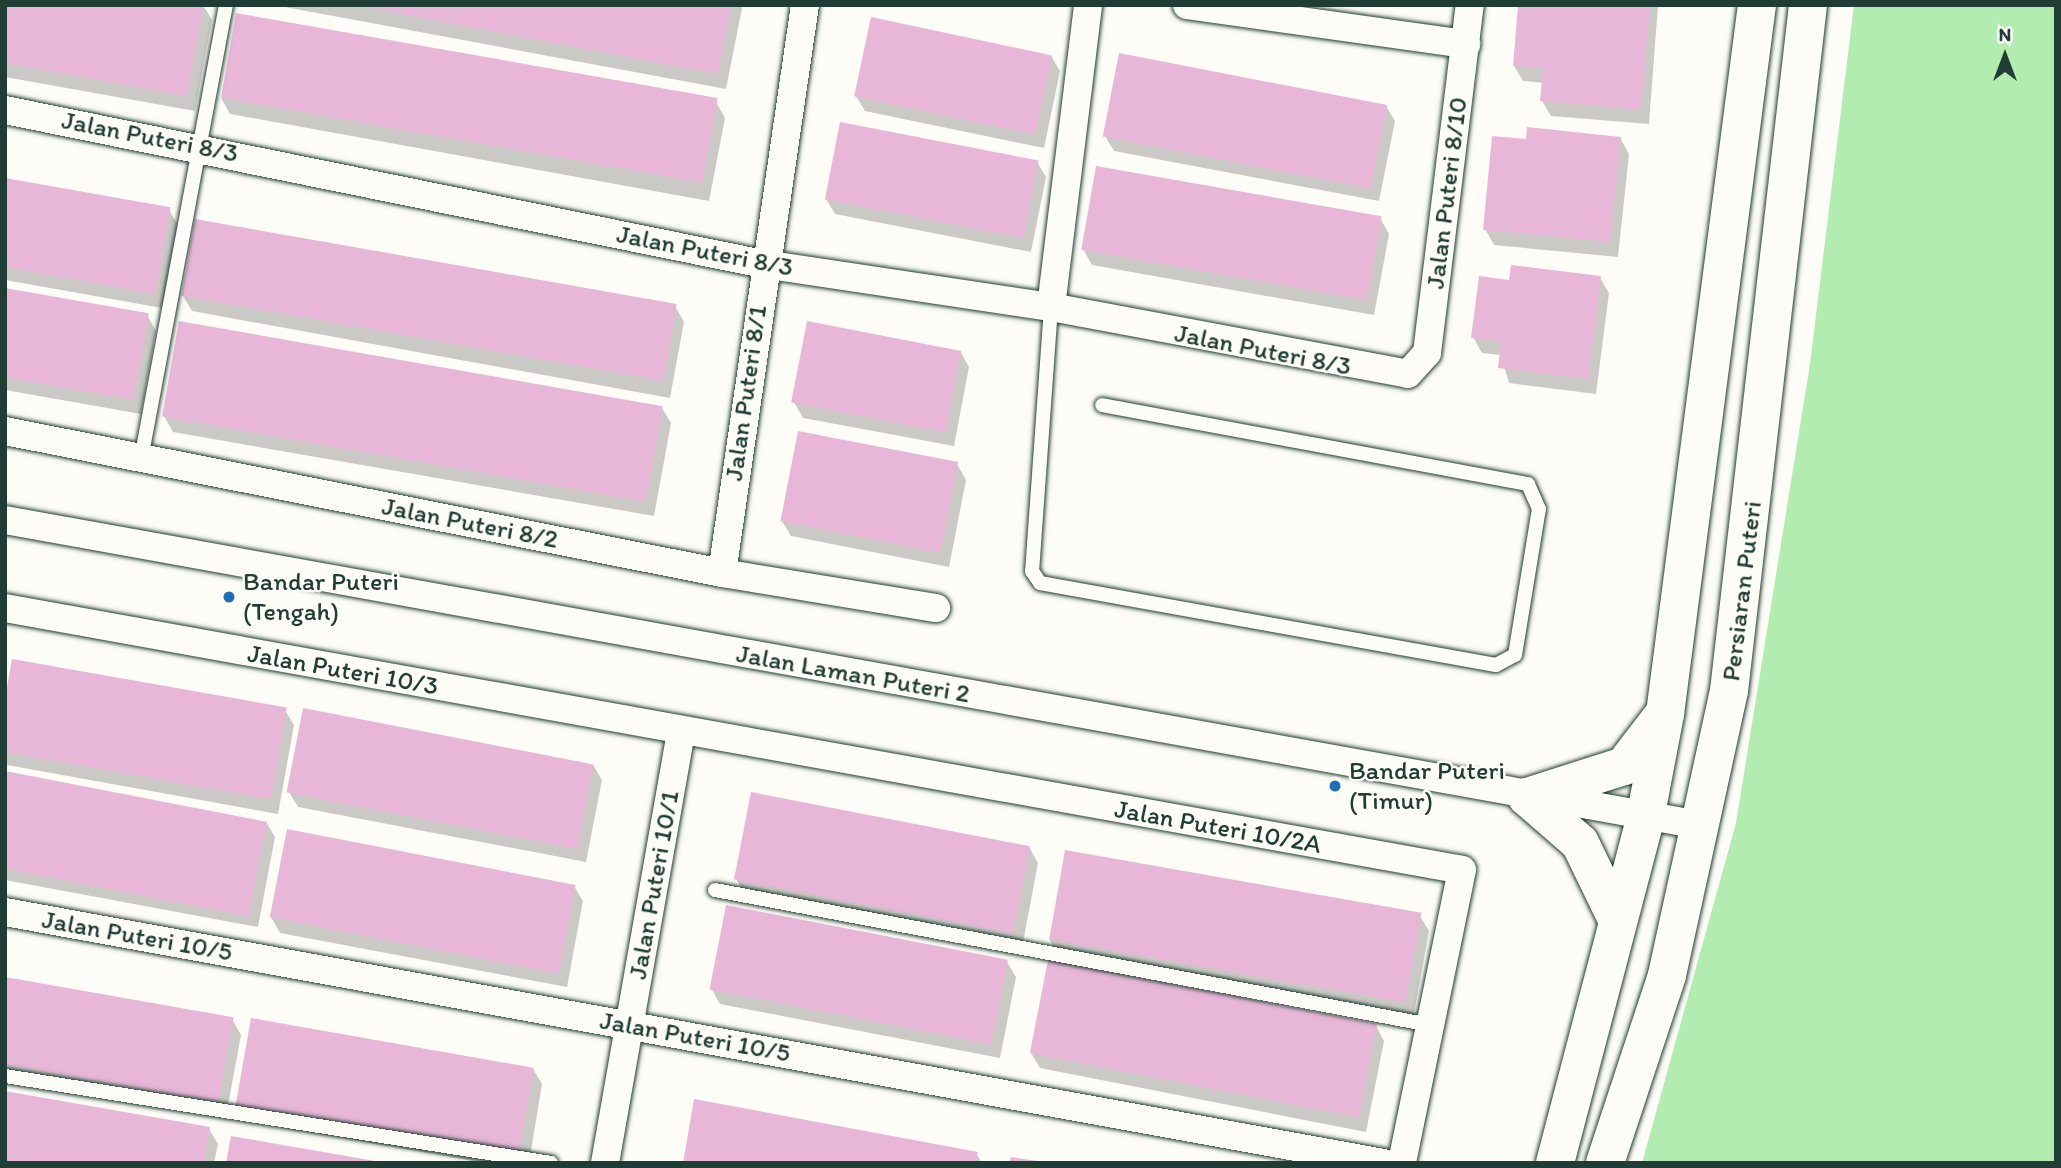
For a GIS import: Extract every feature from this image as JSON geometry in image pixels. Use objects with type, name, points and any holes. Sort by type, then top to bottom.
[{"type":"main road","points":[[1555,1163],[1616,918],[1645,818],[1665,714],[1758,5]]},
{"type":"main road","name":"Persiaran Puteri","points":[[1605,1163],[1667,975],[1700,825],[1747,564],[1808,5]]},
{"type":"main road","points":[[1527,797],[1624,766],[1665,714]]},
{"type":"main road","points":[[1527,797],[1580,843],[1616,918]]},
{"type":"street","name":"Jalan Puteri 8/1","points":[[722,573],[763,264],[805,5]]},
{"type":"street","points":[[1051,307],[1088,5]]},
{"type":"street","points":[[1187,5],[1466,44]]},
{"type":"street","name":"Jalan Puteri 8/10","points":[[1408,374],[1427,352],[1470,5]]},
{"type":"street","name":"Jalan Puteri 8/3","points":[[5,110],[199,146],[763,264],[1051,307],[1408,374]]},
{"type":"street","name":"Jalan Puteri 8/2","points":[[5,431],[722,573],[936,608]]},
{"type":"street","name":"Jalan Laman Puteri 2","points":[[5,520],[1527,797],[1700,825]]},
{"type":"street","name":"Jalan Puteri 10/3","points":[[5,608],[681,732]]},
{"type":"street","name":"Jalan Puteri 10/2A","points":[[681,732],[1462,870],[1402,1163]]},
{"type":"street","name":"Jalan Puteri 10/1","points":[[605,1163],[681,732]]},
{"type":"street","name":"Jalan Puteri 10/5","points":[[5,912],[1384,1163]]},
{"type":"lane","points":[[141,459],[226,5]]},
{"type":"lane","points":[[1051,307],[1032,570],[1040,583],[1496,665],[1515,655],[1539,509],[1528,484],[1102,405]]},
{"type":"lane","points":[[715,890],[1430,1025]]},
{"type":"lane","points":[[5,1076],[551,1163]]},
{"type":"green space","points":[[1854,5],[2056,5],[2056,1163],[1642,1163],[1736,823],[1810,364]]},
{"type":"building","points":[[5,5],[203,5],[187,96],[5,63]]},
{"type":"building","points":[[353,5],[731,5],[718,74]]},
{"type":"building","points":[[1650,5],[1641,110],[1540,101],[1543,68],[1513,66],[1518,6]]},
{"type":"building","points":[[236,13],[718,98],[703,183],[221,98]]},
{"type":"building","points":[[871,17],[1052,55],[1035,135],[854,96]]},
{"type":"building","points":[[1119,53],[1387,105],[1371,189],[1103,136]]},
{"type":"building","points":[[840,122],[1038,161],[1023,238],[825,200]]},
{"type":"building","points":[[1527,127],[1621,137],[1610,242],[1483,230],[1492,136],[1526,139]]},
{"type":"building","points":[[1096,166],[1382,216],[1367,300],[1081,250]]},
{"type":"building","points":[[5,178],[170,207],[155,294],[5,267]]},
{"type":"building","points":[[195,219],[677,304],[663,381],[181,296]]},
{"type":"building","points":[[1511,265],[1601,276],[1588,379],[1498,368],[1501,341],[1471,338],[1479,276],[1509,280]]},
{"type":"building","points":[[5,288],[149,313],[134,400],[5,377]]},
{"type":"building","points":[[179,321],[663,406],[646,502],[162,417]]},
{"type":"building","points":[[807,321],[961,351],[945,432],[791,402]]},
{"type":"building","points":[[798,431],[958,462],[940,552],[780,521]]},
{"type":"building","points":[[12,659],[287,707],[271,799],[5,752],[5,699]]},
{"type":"building","points":[[303,708],[594,764],[577,849],[287,792]]},
{"type":"building","points":[[5,771],[267,822],[249,916],[5,869]]},
{"type":"building","points":[[751,792],[1030,846],[1013,934],[734,879]]},
{"type":"building","points":[[287,829],[576,885],[558,973],[270,917]]},
{"type":"building","points":[[1065,850],[1422,913],[1406,1002],[1049,940]]},
{"type":"building","points":[[726,905],[1008,960],[991,1044],[710,989]]},
{"type":"building","points":[[1048,960],[1377,1024],[1359,1117],[1030,1053]]},
{"type":"building","points":[[5,977],[233,1017],[219,1102],[5,1064]]},
{"type":"building","points":[[251,1018],[534,1068],[518,1155],[236,1106]]},
{"type":"building","points":[[5,1091],[210,1127],[204,1163],[5,1163]]},
{"type":"building","points":[[694,1099],[978,1152],[975,1163],[683,1163]]},
{"type":"building","points":[[231,1136],[375,1161],[375,1163],[226,1163]]},
{"type":"building","points":[[1011,1157],[1037,1161],[1037,1163],[1009,1163]]},
{"type":"place","name":"Bandar Puteri (Tengah)","points":[[229,597]]},
{"type":"place","name":"Bandar Puteri (Timur)","points":[[1335,786]]}]
